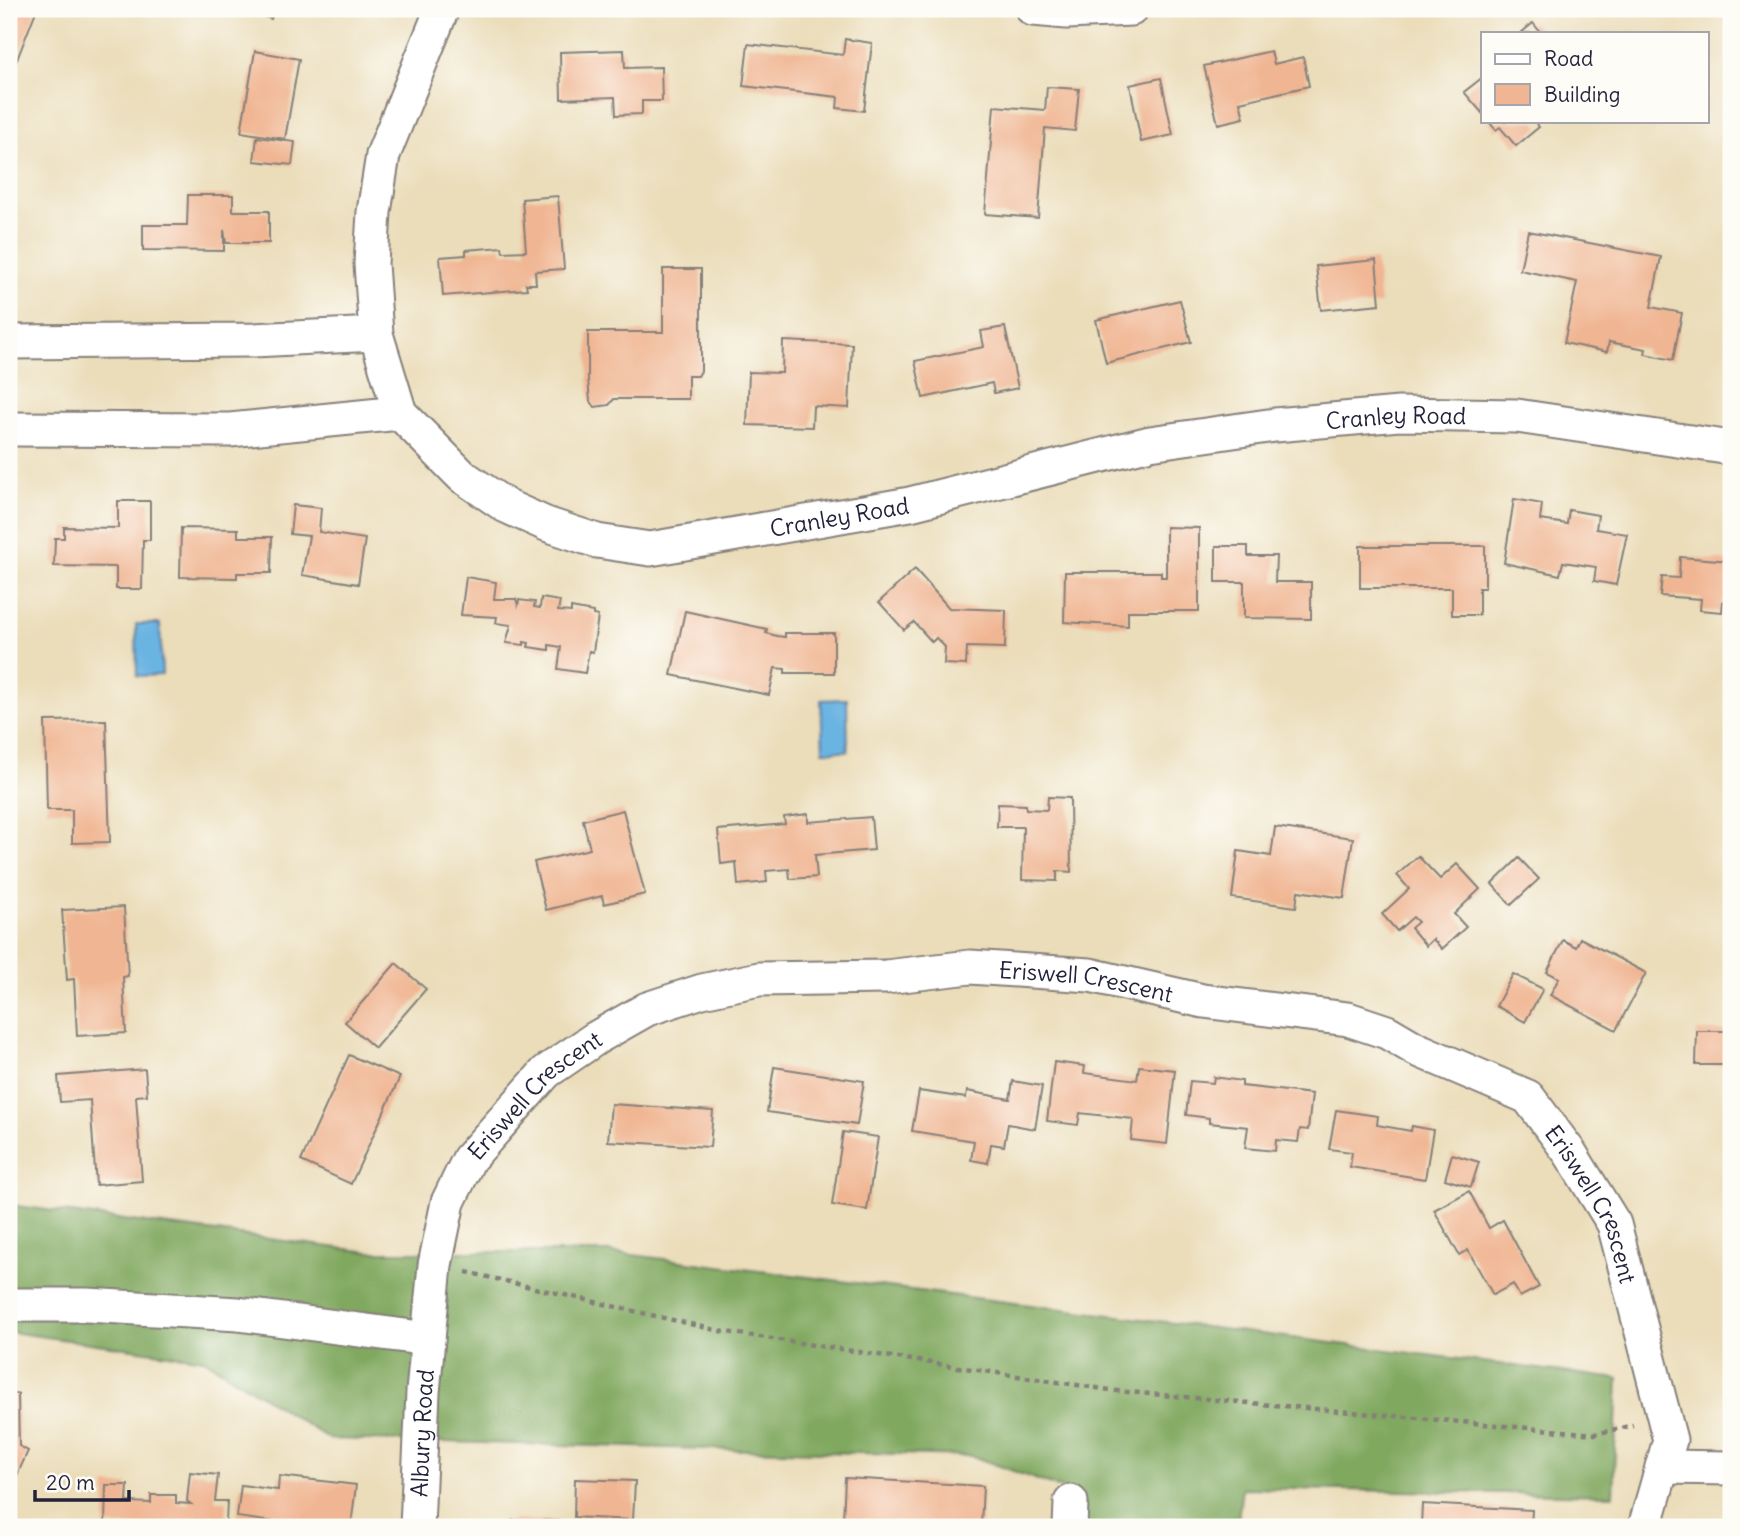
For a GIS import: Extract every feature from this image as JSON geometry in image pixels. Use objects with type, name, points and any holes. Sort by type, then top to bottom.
[{"type":"street","name":"Cranley Road","points":[[442,9],[383,155],[374,212],[372,264],[376,334],[400,413],[463,476],[506,506],[597,541],[650,549],[910,504],[1150,443],[1213,432],[1338,418],[1399,414],[1517,416],[1731,448]]},
{"type":"street","points":[[1032,9],[1067,12],[1131,9]]},
{"type":"street","points":[[9,342],[253,340],[376,334]]},
{"type":"street","points":[[9,429],[230,430],[400,413]]},
{"type":"street","name":"Eriswell Crescent","points":[[428,1339],[435,1265],[448,1202],[469,1159],[546,1072],[596,1038],[647,1009],[702,991],[759,979],[886,977],[970,967],[1090,975],[1203,1000],[1348,1019],[1387,1032],[1416,1049],[1528,1097],[1570,1153],[1614,1224],[1670,1440],[1662,1467]]},
{"type":"street","points":[[9,1305],[87,1305],[239,1314],[428,1339]]},
{"type":"street","name":"Albury Road","points":[[417,1527],[428,1339]]},
{"type":"street","points":[[1645,1527],[1662,1467],[1731,1468]]},
{"type":"path","points":[[435,1265],[720,1331],[1117,1391],[1595,1434],[1665,1417]]},
{"type":"green space","points":[[9,1205],[370,1252],[609,1252],[1618,1379],[1613,1495],[1242,1488],[1237,1527],[1079,1527],[1079,1495],[972,1456],[329,1439],[204,1359],[9,1332]]},
{"type":"water","points":[[136,624],[160,624],[162,675],[137,676]]},
{"type":"water","points":[[847,699],[848,751],[823,751],[821,700]]},
{"type":"building","points":[[9,9],[36,11],[16,62],[9,59]]},
{"type":"building","points":[[244,9],[275,9],[271,19]]},
{"type":"building","points":[[1533,23],[1540,32],[1522,32]]},
{"type":"building","points":[[845,39],[872,43],[864,111],[837,108],[838,97],[743,86],[748,44],[843,55]]},
{"type":"building","points":[[624,50],[625,68],[661,67],[662,101],[642,101],[642,114],[616,115],[615,97],[561,99],[560,52]]},
{"type":"building","points":[[255,51],[299,59],[285,139],[241,132]]},
{"type":"building","points":[[1271,51],[1274,64],[1303,57],[1309,86],[1240,102],[1244,118],[1218,124],[1204,66]]},
{"type":"building","points":[[1161,78],[1173,135],[1141,142],[1130,85]]},
{"type":"building","points":[[1481,79],[1481,112],[1464,92]]},
{"type":"building","points":[[1047,87],[1079,89],[1075,131],[1045,128],[1038,218],[985,214],[994,106],[1045,110]]},
{"type":"building","points":[[1489,122],[1535,122],[1539,127],[1516,146],[1500,127],[1496,130]]},
{"type":"building","points":[[257,137],[295,142],[292,165],[254,161]]},
{"type":"building","points":[[188,195],[233,195],[233,211],[269,211],[269,243],[226,243],[224,230],[224,251],[143,250],[143,225],[187,225]]},
{"type":"building","points":[[558,196],[564,269],[535,271],[536,284],[526,284],[527,289],[443,296],[440,257],[466,255],[466,250],[502,247],[503,252],[526,251],[522,199]]},
{"type":"building","points":[[1528,231],[1661,257],[1651,307],[1682,313],[1673,360],[1645,354],[1646,349],[1609,342],[1607,352],[1564,343],[1577,282],[1520,270]]},
{"type":"building","points":[[1376,260],[1380,304],[1321,310],[1316,266]]},
{"type":"building","points":[[663,269],[701,269],[701,371],[698,376],[688,376],[688,399],[614,399],[609,405],[595,407],[590,401],[588,332],[663,332]]},
{"type":"building","points":[[1180,300],[1191,342],[1106,363],[1096,320]]},
{"type":"building","points":[[1005,327],[1018,388],[994,393],[992,383],[923,398],[915,361],[984,347],[981,331]]},
{"type":"building","points":[[783,341],[852,344],[849,408],[813,406],[812,427],[747,425],[749,372],[782,373]]},
{"type":"building","points":[[1514,499],[1542,504],[1540,520],[1567,524],[1569,510],[1598,515],[1596,529],[1627,534],[1616,585],[1594,581],[1596,567],[1563,562],[1560,575],[1504,563]]},
{"type":"building","points":[[118,501],[150,501],[150,540],[143,540],[142,589],[116,589],[116,567],[54,566],[55,538],[64,538],[64,527],[118,528]]},
{"type":"building","points":[[293,505],[321,508],[319,532],[365,539],[358,584],[302,575],[309,536],[290,534]]},
{"type":"building","points":[[1166,527],[1199,528],[1199,611],[1128,611],[1128,626],[1064,622],[1065,572],[1161,572],[1161,577],[1166,577]]},
{"type":"building","points":[[181,528],[238,529],[238,537],[272,537],[271,573],[237,573],[237,578],[180,577]]},
{"type":"building","points":[[1216,546],[1248,546],[1248,556],[1276,556],[1275,582],[1311,582],[1311,619],[1244,618],[1244,582],[1216,582]]},
{"type":"building","points":[[1360,546],[1485,546],[1485,588],[1479,588],[1479,615],[1452,615],[1452,588],[1360,588]]},
{"type":"building","points":[[1680,557],[1731,561],[1731,602],[1723,601],[1722,612],[1700,610],[1701,599],[1660,596],[1662,577],[1679,578]]},
{"type":"building","points":[[915,569],[949,608],[1006,610],[1005,648],[967,647],[966,665],[944,664],[945,647],[936,638],[932,642],[914,622],[904,630],[879,602]]},
{"type":"building","points":[[466,577],[496,582],[494,599],[516,599],[518,605],[519,600],[535,602],[534,607],[540,608],[541,598],[560,601],[558,611],[571,612],[571,608],[593,612],[593,615],[598,616],[593,652],[589,651],[585,673],[558,669],[561,647],[549,645],[549,650],[528,647],[529,643],[524,642],[524,645],[506,643],[511,625],[496,623],[497,617],[461,615]]},
{"type":"building","points":[[685,611],[767,629],[766,633],[777,636],[785,637],[785,633],[834,633],[834,673],[785,673],[785,669],[775,668],[769,695],[671,675]]},
{"type":"building","points":[[106,720],[110,842],[72,843],[72,810],[47,810],[45,721]]},
{"type":"building","points":[[1048,797],[1070,798],[1071,872],[1057,871],[1057,881],[1022,880],[1023,827],[997,827],[998,804],[1026,805],[1026,809],[1047,810]]},
{"type":"building","points":[[623,810],[645,894],[604,904],[602,896],[546,910],[534,862],[590,849],[583,820]]},
{"type":"building","points":[[808,814],[808,822],[871,817],[874,850],[815,855],[817,877],[790,879],[789,869],[766,871],[767,882],[738,885],[736,862],[721,864],[718,830],[785,824],[784,817]]},
{"type":"building","points":[[1275,827],[1353,838],[1344,898],[1298,891],[1296,907],[1232,898],[1238,851],[1271,856]]},
{"type":"building","points":[[1418,856],[1440,879],[1457,864],[1480,889],[1454,914],[1466,927],[1442,949],[1433,939],[1426,946],[1411,928],[1418,922],[1413,917],[1397,931],[1382,914],[1409,889],[1397,875]]},
{"type":"building","points":[[1519,858],[1539,879],[1511,905],[1492,884]]},
{"type":"building","points":[[124,907],[128,976],[123,977],[126,1033],[77,1036],[74,979],[67,980],[62,910]]},
{"type":"building","points":[[1580,938],[1646,973],[1616,1030],[1550,995],[1559,978],[1547,972],[1563,940],[1576,947]]},
{"type":"building","points":[[396,963],[426,989],[375,1048],[345,1022]]},
{"type":"building","points":[[1513,974],[1543,989],[1525,1022],[1496,1006]]},
{"type":"building","points":[[1697,1031],[1731,1031],[1731,1065],[1696,1065]]},
{"type":"building","points":[[349,1055],[400,1077],[351,1184],[301,1161]]},
{"type":"building","points":[[1054,1062],[1085,1066],[1084,1073],[1137,1080],[1139,1066],[1175,1070],[1167,1144],[1131,1140],[1133,1119],[1080,1113],[1078,1125],[1047,1121]]},
{"type":"building","points":[[774,1067],[864,1081],[857,1125],[767,1112]]},
{"type":"building","points":[[145,1069],[147,1095],[136,1096],[142,1181],[96,1185],[90,1100],[60,1102],[58,1076]]},
{"type":"building","points":[[1214,1077],[1242,1081],[1242,1086],[1312,1094],[1308,1130],[1300,1129],[1298,1142],[1276,1140],[1275,1151],[1245,1148],[1248,1127],[1209,1123],[1209,1118],[1186,1115],[1190,1081],[1213,1083]]},
{"type":"building","points":[[1013,1081],[1042,1086],[1035,1129],[1008,1124],[1004,1146],[991,1144],[988,1163],[971,1160],[974,1141],[912,1131],[919,1091],[966,1098],[967,1091],[1010,1099]]},
{"type":"building","points":[[611,1104],[713,1111],[710,1147],[608,1141]]},
{"type":"building","points":[[1336,1110],[1378,1116],[1377,1125],[1411,1131],[1412,1126],[1433,1130],[1425,1179],[1350,1167],[1352,1152],[1329,1149]]},
{"type":"building","points":[[843,1132],[878,1137],[867,1210],[832,1205]]},
{"type":"building","points":[[1452,1154],[1479,1162],[1471,1187],[1445,1179]]},
{"type":"building","points":[[1469,1191],[1489,1228],[1503,1220],[1539,1287],[1520,1297],[1513,1284],[1493,1295],[1468,1250],[1459,1255],[1434,1210]]},
{"type":"building","points":[[9,1394],[18,1394],[19,1446],[28,1451],[9,1493]]},
{"type":"building","points":[[190,1472],[218,1475],[215,1501],[227,1501],[226,1522],[195,1520],[194,1527],[105,1526],[106,1485],[128,1485],[127,1502],[151,1503],[151,1495],[176,1495],[176,1503],[191,1504],[187,1501]]},
{"type":"building","points":[[279,1476],[356,1485],[351,1527],[273,1527],[274,1522],[237,1517],[241,1485],[278,1490]]},
{"type":"building","points":[[845,1478],[983,1486],[981,1527],[907,1527],[907,1523],[843,1521]]},
{"type":"building","points":[[575,1479],[635,1481],[633,1520],[574,1517]]},
{"type":"building","points":[[1422,1504],[1532,1510],[1531,1527],[1421,1527]]},
{"type":"building","points":[[513,1520],[559,1521],[559,1527],[513,1527]]}]
